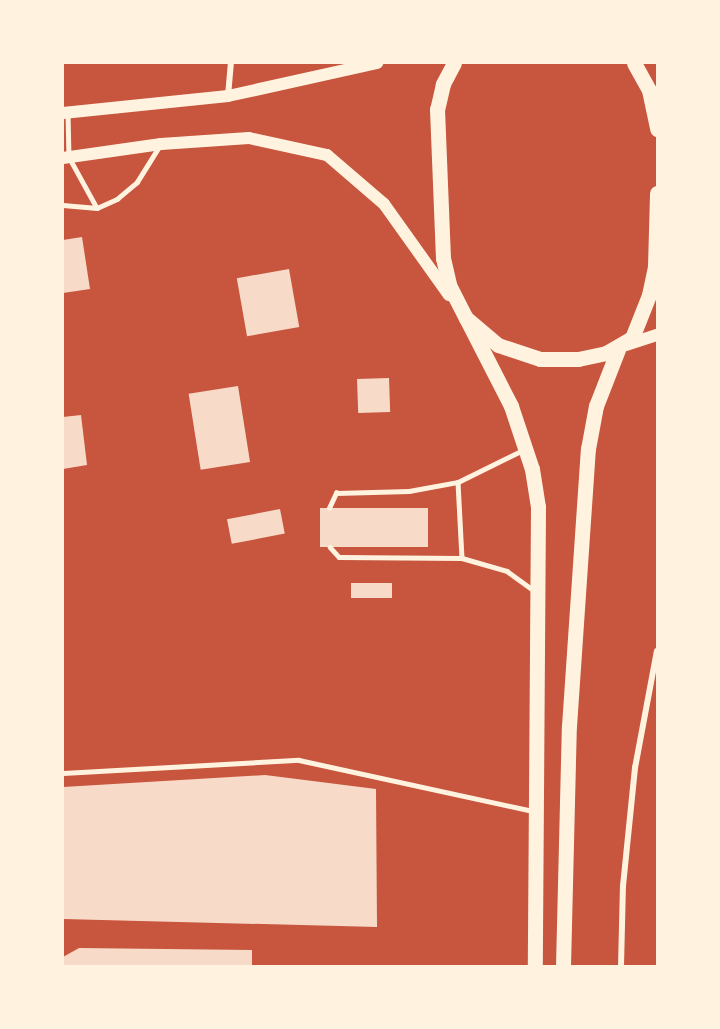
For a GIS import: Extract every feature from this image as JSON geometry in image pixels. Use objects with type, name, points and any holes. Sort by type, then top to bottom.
[{"type":"main road","points":[[65,113],[228,96],[377,63]]},
{"type":"main road","points":[[454,63],[443,84],[437,110],[440,231],[449,285],[511,406],[526,448],[538,507],[538,812],[535,966]]},
{"type":"main road","points":[[638,67],[657,96]]},
{"type":"main road","points":[[638,67],[657,129]]},
{"type":"main road","points":[[66,158],[161,144],[249,138],[327,155],[384,204],[466,318],[498,345],[540,359],[587,358],[657,335]]},
{"type":"main road","points":[[563,966],[569,726],[588,449],[596,406],[619,347],[632,338],[649,295],[655,266],[657,193]]},
{"type":"street","points":[[228,96],[231,63]]},
{"type":"street","points":[[621,966],[623,886],[635,768],[657,651]]},
{"type":"lane","points":[[65,113],[66,158],[97,208]]},
{"type":"lane","points":[[63,205],[97,208],[117,199],[137,182],[161,144]]},
{"type":"lane","points":[[329,508],[336,493],[409,491],[458,482],[526,448]]},
{"type":"lane","points":[[458,482],[462,558]]},
{"type":"lane","points":[[330,547],[339,557],[462,558],[507,571],[539,595]]},
{"type":"lane","points":[[63,774],[299,760],[538,812]]},
{"type":"building","points":[[82,237],[90,289],[63,293],[63,240]]},
{"type":"building","points":[[289,269],[299,327],[247,336],[237,278]]},
{"type":"building","points":[[389,378],[390,412],[358,413],[357,379]]},
{"type":"building","points":[[238,386],[250,462],[201,470],[189,394]]},
{"type":"building","points":[[81,415],[87,465],[63,469],[63,417]]},
{"type":"building","points":[[320,508],[428,508],[428,547],[320,547]]},
{"type":"building","points":[[280,509],[285,534],[232,544],[227,519]]},
{"type":"building","points":[[351,583],[392,583],[392,598],[351,598]]},
{"type":"building","points":[[265,775],[376,789],[377,927],[63,919],[63,787]]},
{"type":"building","points":[[79,948],[252,950],[252,966],[63,966],[63,957]]}]
